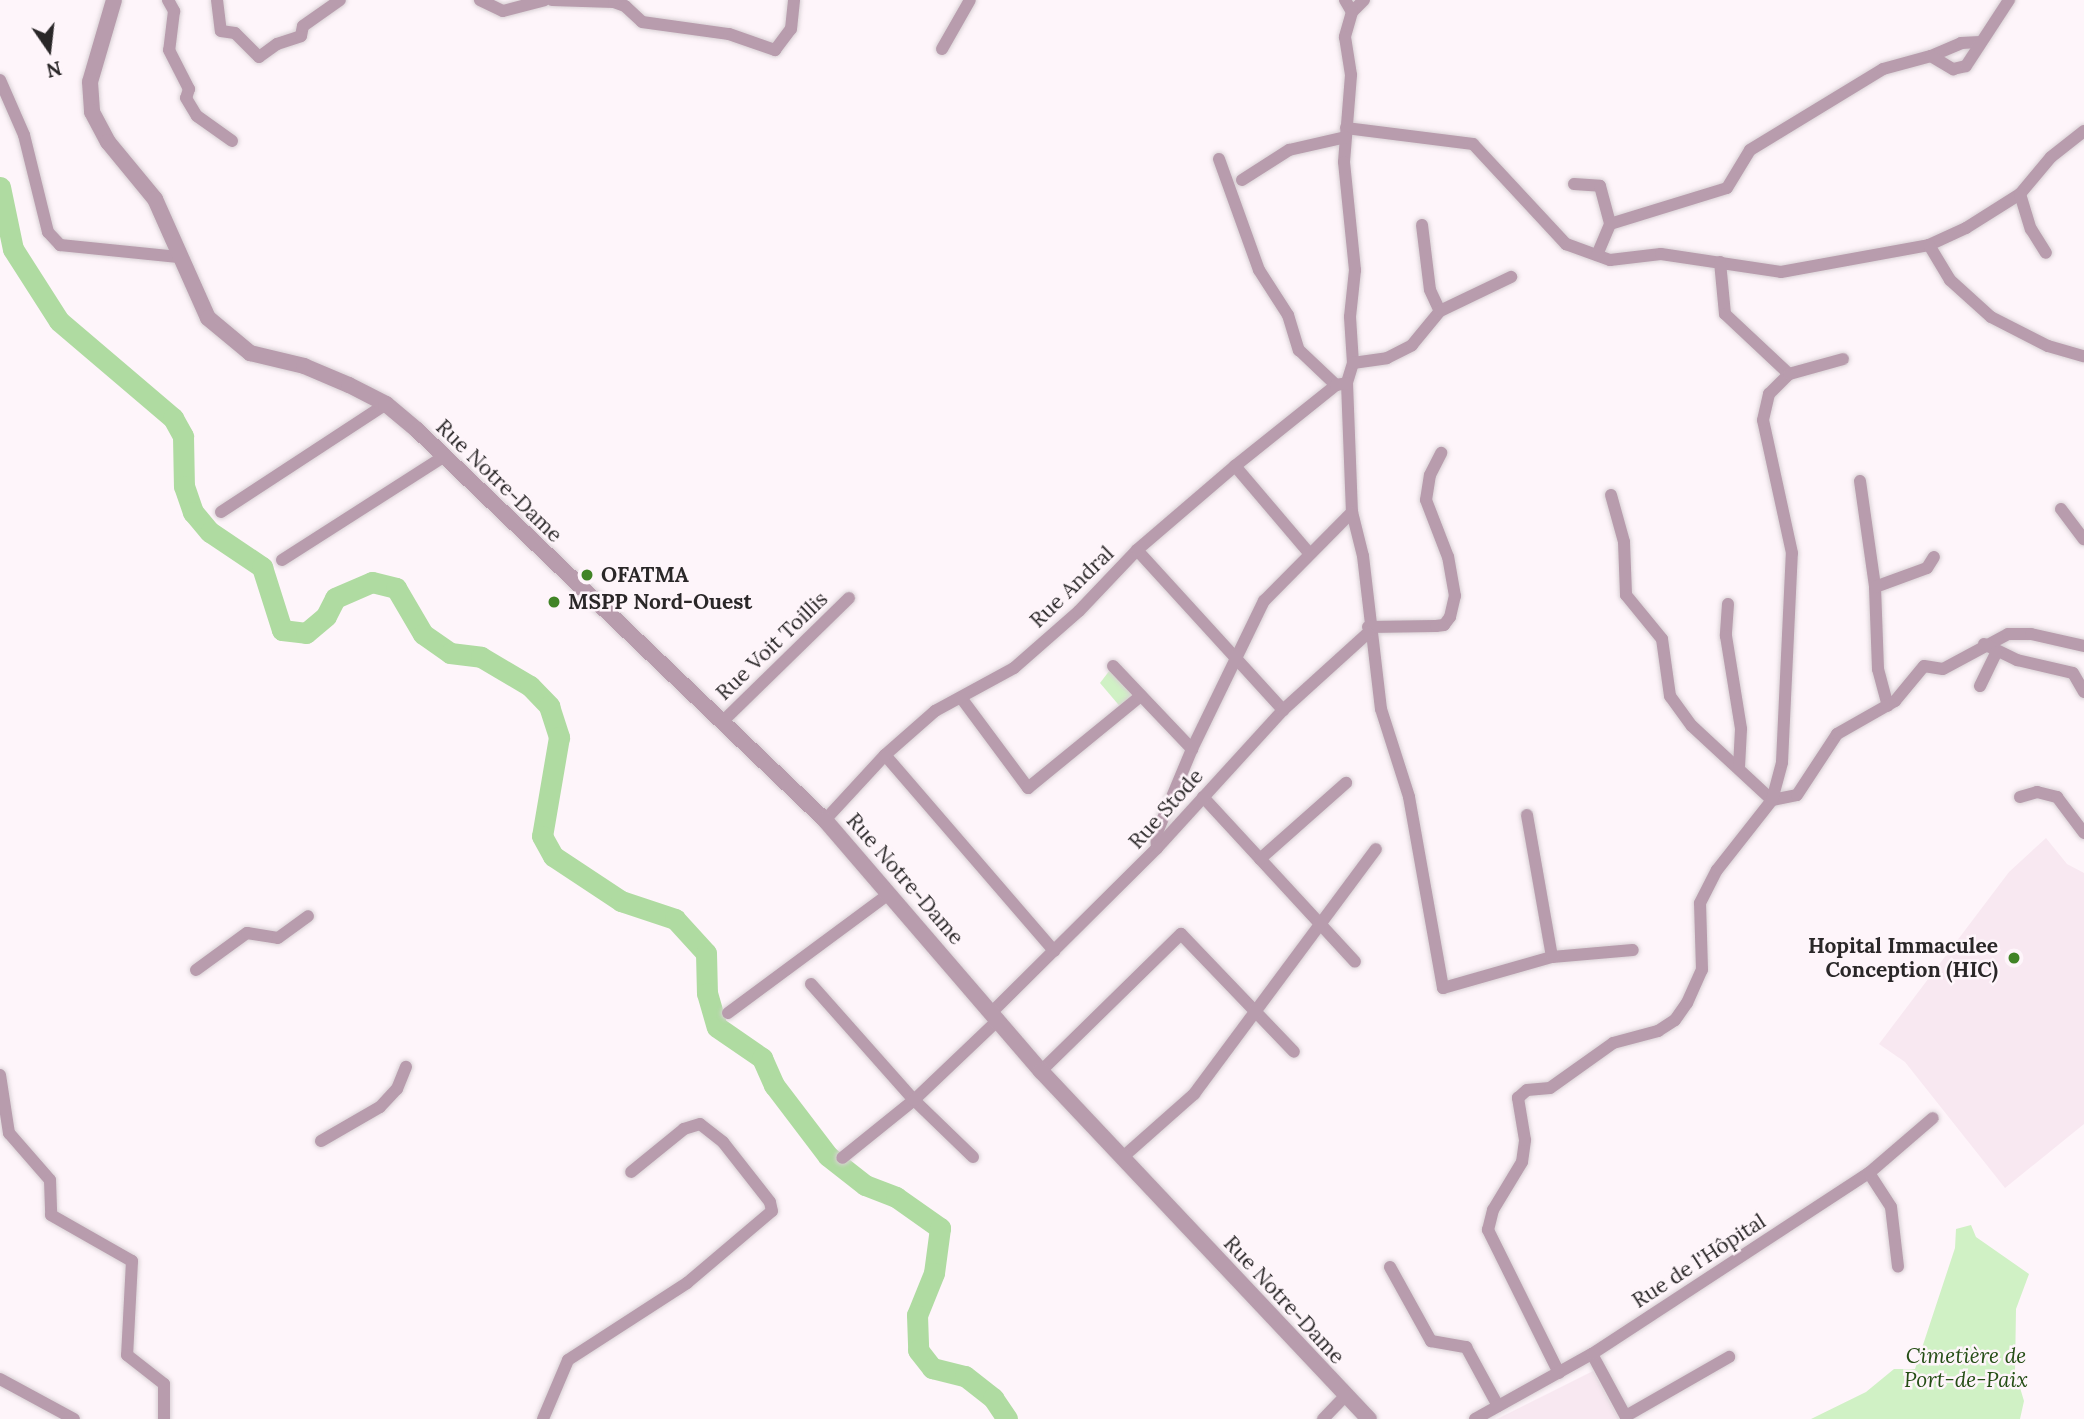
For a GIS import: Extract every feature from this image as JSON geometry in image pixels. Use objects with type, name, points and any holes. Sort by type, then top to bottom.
[{"type":"street","name":"Rue Notre-Dame","points":[[114,0],[90,82],[92,112],[108,142],[155,199],[178,257],[208,318],[250,353],[304,366],[382,401],[723,721],[825,820],[996,1015],[1041,1071],[1125,1156],[1369,1419]]},
{"type":"street","points":[[168,0],[174,11],[169,50],[189,89],[186,98],[197,116],[232,141]]},
{"type":"street","points":[[217,0],[220,32],[235,33],[259,57],[277,44],[301,36],[303,26],[340,0]]},
{"type":"street","points":[[480,0],[503,11],[545,0]]},
{"type":"street","points":[[552,0],[614,2],[649,24],[705,28],[775,50],[791,29],[794,0]]},
{"type":"street","points":[[942,49],[970,0]]},
{"type":"street","points":[[1345,0],[1352,12]]},
{"type":"street","points":[[1364,0],[1352,12],[1345,37],[1351,75],[1344,162],[1354,270],[1350,317],[1353,363],[1342,384],[1352,512],[1363,556],[1368,630],[1381,709],[1409,797],[1443,988],[1552,957],[1633,950]]},
{"type":"street","points":[[1931,56],[1960,69],[2008,0]]},
{"type":"street","points":[[1610,224],[1727,188],[1750,150],[1883,69],[1931,56],[1961,43],[1980,42]]},
{"type":"street","points":[[0,80],[24,135],[48,232],[60,246],[178,257]]},
{"type":"street","points":[[1242,180],[1289,150],[1346,132],[1443,137],[1473,144],[1566,244],[1610,260],[1661,254],[1720,262],[1753,271],[1793,271],[1929,245],[1983,219],[2020,194],[2051,157],[2084,131]]},
{"type":"street","points":[[1219,159],[1259,270],[1288,315],[1299,349],[1342,384]]},
{"type":"street","points":[[1574,184],[1600,186],[1610,224],[1597,255]]},
{"type":"street","points":[[2020,194],[2031,229],[2046,253]]},
{"type":"street","points":[[1422,225],[1430,290],[1440,311]]},
{"type":"street","points":[[1929,245],[1950,280],[1991,317],[2048,346],[2084,356]]},
{"type":"street","points":[[1720,262],[1725,313],[1789,374]]},
{"type":"street","points":[[1353,363],[1387,358],[1412,345],[1440,311],[1511,277]]},
{"type":"street","points":[[1559,1373],[1488,1230],[1493,1210],[1522,1162],[1525,1140],[1518,1098],[1527,1090],[1550,1088],[1614,1043],[1658,1031],[1675,1020],[1702,970],[1700,903],[1717,870],[1772,800],[1783,762],[1784,659],[1792,553],[1763,420],[1769,394],[1789,374],[1843,359]]},
{"type":"street","name":"Rue Andral","points":[[825,820],[885,755],[936,711],[962,699],[1023,660],[1079,611],[1137,550],[1235,466],[1342,384]]},
{"type":"street","points":[[221,512],[382,401]]},
{"type":"street","points":[[1368,630],[1444,625],[1450,617],[1455,596],[1448,557],[1426,500],[1430,475],[1441,453]]},
{"type":"street","points":[[282,560],[443,457]]},
{"type":"street","points":[[1235,466],[1309,553]]},
{"type":"street","points":[[1860,481],[1875,587],[1878,669],[1888,706]]},
{"type":"street","points":[[1611,495],[1624,542],[1626,596],[1662,639],[1670,696],[1692,726],[1739,766],[1772,800]]},
{"type":"street","points":[[2061,509],[2084,539]]},
{"type":"street","points":[[1157,848],[1156,835],[1192,749],[1264,601],[1352,512]]},
{"type":"street","points":[[1137,550],[1283,710]]},
{"type":"street","points":[[1875,587],[1927,568],[1934,557]]},
{"type":"street","name":"Rue Voit Toillis","points":[[723,721],[849,598]]},
{"type":"street","points":[[1728,604],[1726,636],[1741,729],[1739,766]]},
{"type":"street","name":"Rue Stode","points":[[842,1158],[914,1100],[1054,951],[1157,848],[1283,710],[1368,630]]},
{"type":"street","points":[[1772,800],[1797,795],[1837,734],[1888,706],[1924,666],[1943,669],[1967,659],[1984,644],[2008,634],[2031,634],[2084,646]]},
{"type":"street","points":[[1984,644],[1996,653],[2073,673],[2084,692]]},
{"type":"street","points":[[1980,686],[1996,653]]},
{"type":"street","points":[[1113,666],[1192,749]]},
{"type":"street","points":[[962,699],[1028,788],[1141,696]]},
{"type":"street","points":[[885,755],[1054,951]]},
{"type":"street","points":[[1260,859],[1346,783]]},
{"type":"street","points":[[2020,797],[2037,792],[2057,797],[2084,833]]},
{"type":"street","points":[[1203,797],[1355,962]]},
{"type":"street","points":[[1527,815],[1552,957]]},
{"type":"street","points":[[1125,1156],[1194,1094],[1318,921],[1376,849]]},
{"type":"street","points":[[728,1013],[889,894]]},
{"type":"street","points":[[196,970],[247,933],[278,938],[308,916]]},
{"type":"street","points":[[1041,1071],[1181,934],[1294,1052]]},
{"type":"street","points":[[811,984],[914,1100],[973,1157]]},
{"type":"street","points":[[321,1141],[380,1107],[397,1089],[406,1067]]},
{"type":"street","points":[[0,1074],[9,1133],[50,1180],[51,1215],[131,1261],[127,1354],[164,1384],[164,1419]]},
{"type":"street","name":"Rue de l'Hôpital","points":[[1475,1419],[1592,1354],[1870,1173],[1933,1118]]},
{"type":"street","points":[[543,1419],[569,1360],[687,1283],[772,1211],[770,1202],[723,1142],[700,1125],[684,1129],[631,1172]]},
{"type":"street","points":[[1870,1173],[1891,1207],[1898,1267]]},
{"type":"street","points":[[1390,1267],[1431,1340],[1466,1347],[1498,1406]]},
{"type":"street","points":[[1592,1354],[1626,1418],[1729,1357]]},
{"type":"street","points":[[0,1380],[74,1419]]},
{"type":"street","points":[[1323,1419],[1345,1396]]},
{"type":"shaded area","name":"Hopital Immaculee Conception (HIC)","points":[[2046,838],[2067,864],[2084,873],[2084,1124],[2005,1188],[1905,1062],[1879,1044],[2009,872]]},
{"type":"shaded area","points":[[1593,1371],[1619,1419],[1497,1419]]},
{"type":"green space","points":[[1113,666],[1141,696],[1123,710],[1100,683]]},
{"type":"green space","name":"Cimetière de Port-de-Paix","points":[[1971,1225],[1976,1237],[2029,1274],[2016,1309],[2015,1371],[2024,1401],[2020,1419],[1811,1419],[1866,1392],[1894,1369],[1915,1369],[1955,1248],[1956,1229]]},
{"type":"waterway","points":[[0,187],[13,249],[59,321],[173,418],[183,436],[184,486],[193,512],[210,532],[262,567],[282,630],[306,633],[326,616],[335,598],[372,582],[396,588],[423,634],[450,653],[481,657],[530,686],[549,706],[559,737],[542,836],[553,856],[621,901],[675,919],[706,953],[707,993],[717,1027],[762,1058],[774,1085],[828,1156],[865,1185],[896,1197],[940,1228],[934,1273],[917,1315],[918,1350],[932,1368],[965,1376],[993,1398],[1007,1419]]},
{"type":"place","name":"OFATMA","points":[[587,575]]},
{"type":"place","name":"MSPP Nord-Ouest","points":[[554,602]]},
{"type":"place","name":"Hopital Immaculee Conception (HIC)","points":[[2014,958]]}]
